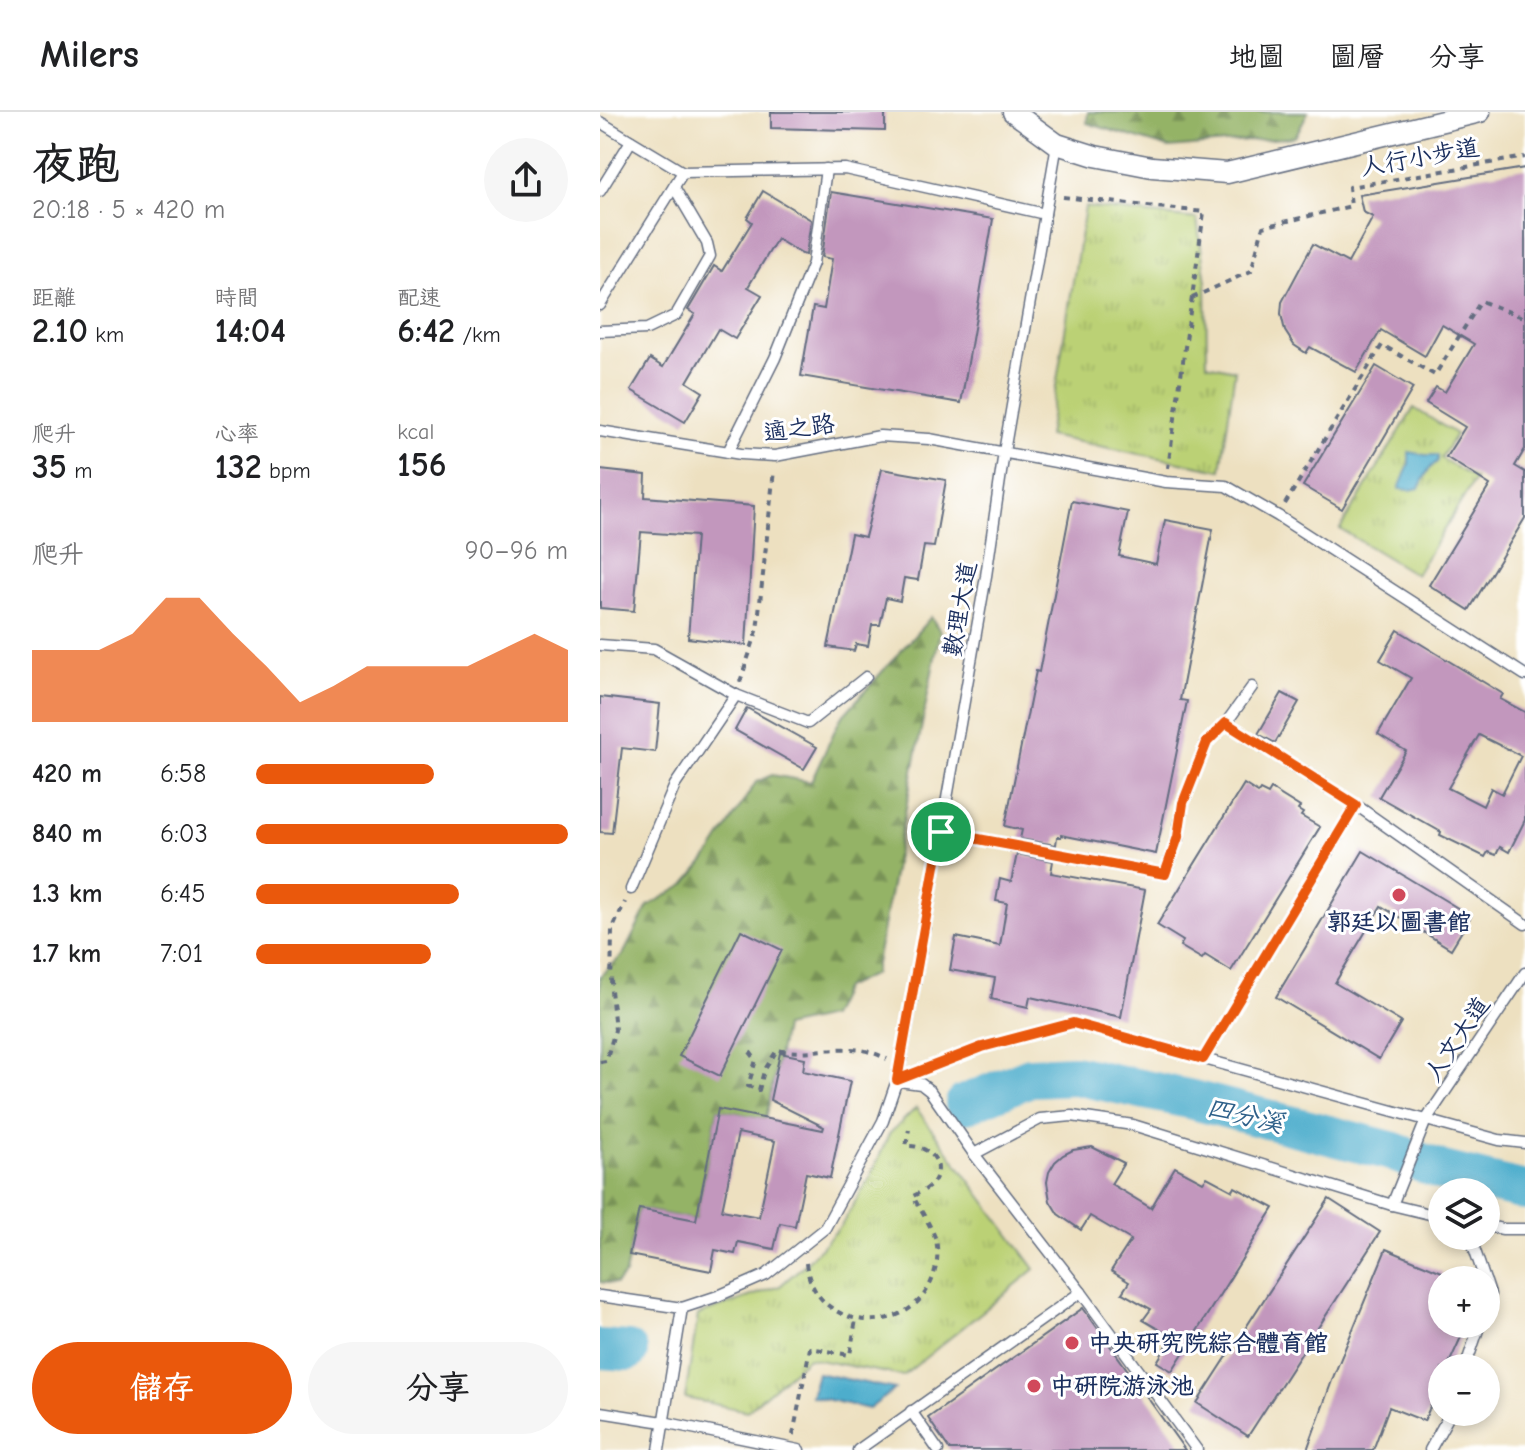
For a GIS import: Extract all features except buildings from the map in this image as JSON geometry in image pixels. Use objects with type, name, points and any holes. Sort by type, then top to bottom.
[{"type":"street","points":[[1013,112],[1057,144],[1095,156],[1152,167],[1227,173],[1480,112]]},
{"type":"lane","points":[[600,122],[683,172],[845,169],[1045,214]]},
{"type":"lane","points":[[600,191],[631,141]]},
{"type":"lane","name":"數理大道","points":[[682,1308],[766,1275],[825,1228],[883,1121],[897,1080],[986,576],[1057,144]]},
{"type":"lane","points":[[728,452],[775,358],[813,263],[826,169]]},
{"type":"lane","points":[[600,305],[604,291],[683,172]]},
{"type":"lane","points":[[600,331],[647,329],[676,315],[710,256],[707,243],[674,187]]},
{"type":"lane","name":"適之路","points":[[600,431],[728,452],[775,456],[880,436],[929,439],[1166,482],[1226,486],[1278,516],[1525,675]]},
{"type":"lane","points":[[600,645],[654,649],[736,695],[808,723],[866,677]]},
{"type":"lane","points":[[941,832],[1165,874],[1178,837],[1183,803],[1207,742],[1226,723],[1252,687]]},
{"type":"lane","points":[[631,889],[675,785],[736,695]]},
{"type":"lane","points":[[1226,723],[1356,805],[1525,924]]},
{"type":"lane","points":[[1203,1059],[1356,805]]},
{"type":"lane","name":"人文大道","points":[[1392,1205],[1424,1124],[1525,973]]},
{"type":"lane","points":[[897,1080],[982,1047],[1073,1023],[1424,1124],[1525,1143]]},
{"type":"lane","points":[[897,1080],[921,1084],[930,1091],[1197,1450]]},
{"type":"lane","points":[[974,1154],[1040,1119],[1072,1116],[1133,1125],[1428,1214]]},
{"type":"lane","points":[[1500,1228],[1525,1229]]},
{"type":"lane","points":[[858,1450],[1081,1292]]},
{"type":"lane","points":[[600,1296],[682,1308],[659,1450]]},
{"type":"lane","points":[[911,1411],[938,1450]]},
{"type":"lane","points":[[600,1412],[795,1449]]},
{"type":"lane","points":[[1430,1450],[1443,1426]]},
{"type":"path","name":"人行小步道","points":[[1192,298],[1251,271],[1263,227],[1351,206],[1349,187],[1525,157]]},
{"type":"path","points":[[1048,196],[1204,212],[1166,482]]},
{"type":"path","points":[[1278,516],[1382,345],[1435,375],[1481,301],[1525,318]]},
{"type":"path","points":[[736,695],[757,631],[775,456]]},
{"type":"path","points":[[600,1062],[606,1061],[615,1030],[611,990],[612,930],[631,889]]},
{"type":"path","points":[[750,1052],[756,1060],[748,1086],[759,1090],[764,1071],[777,1050],[842,1048],[872,1051],[900,1066]]},
{"type":"path","points":[[806,1263],[807,1275],[822,1301],[845,1316],[856,1319],[871,1322],[895,1317],[913,1306],[927,1291],[936,1267],[937,1250],[935,1239],[913,1196],[929,1187],[934,1180],[936,1165],[929,1152],[916,1145],[906,1146],[909,1129]]},
{"type":"path","points":[[795,1449],[810,1348],[850,1355],[856,1319]]},
{"type":"green space","points":[[1088,112],[1308,112],[1295,137],[1169,148],[1087,123]]},
{"type":"green space","points":[[1085,207],[1197,219],[1206,282],[1207,364],[1235,370],[1221,470],[1048,436]]},
{"type":"green space","points":[[1414,408],[1456,434],[1441,458],[1475,479],[1416,575],[1340,529]]},
{"type":"green space","points":[[931,617],[940,631],[874,974],[844,988],[830,1017],[784,1027],[766,1119],[718,1109],[696,1220],[639,1209],[625,1274],[616,1284],[600,1282],[600,976],[623,955],[648,906],[685,885],[709,856],[756,782],[772,775],[811,782],[840,719]]},
{"type":"green space","points":[[916,1108],[1035,1269],[903,1376],[808,1358],[747,1411],[685,1398],[698,1315],[780,1286],[806,1263],[841,1226],[872,1173],[889,1134]]},
{"type":"water","points":[[1409,452],[1438,455],[1438,461],[1429,469],[1419,488],[1399,489],[1409,464]]},
{"type":"water","points":[[817,1373],[895,1389],[869,1409],[811,1396]]},
{"type":"waterway","name":"四分溪","points":[[965,1104],[1030,1077],[1074,1075],[1193,1100],[1391,1151],[1443,1171],[1525,1191]]},
{"type":"waterway","name":"四分溪","points":[[600,1349],[628,1351]]},
{"type":"place","name":"郭廷以圖書館","points":[[1399,895]]},
{"type":"place","name":"中央研究院綜合體育館","points":[[1072,1343]]},
{"type":"place","name":"中研院游泳池","points":[[1034,1386]]},
{"type":"route","points":[[1226,723],[1356,805],[1203,1059],[1073,1023],[982,1047],[897,1080],[941,832],[1165,874],[1178,837],[1183,803],[1207,742],[1226,723]]}]
